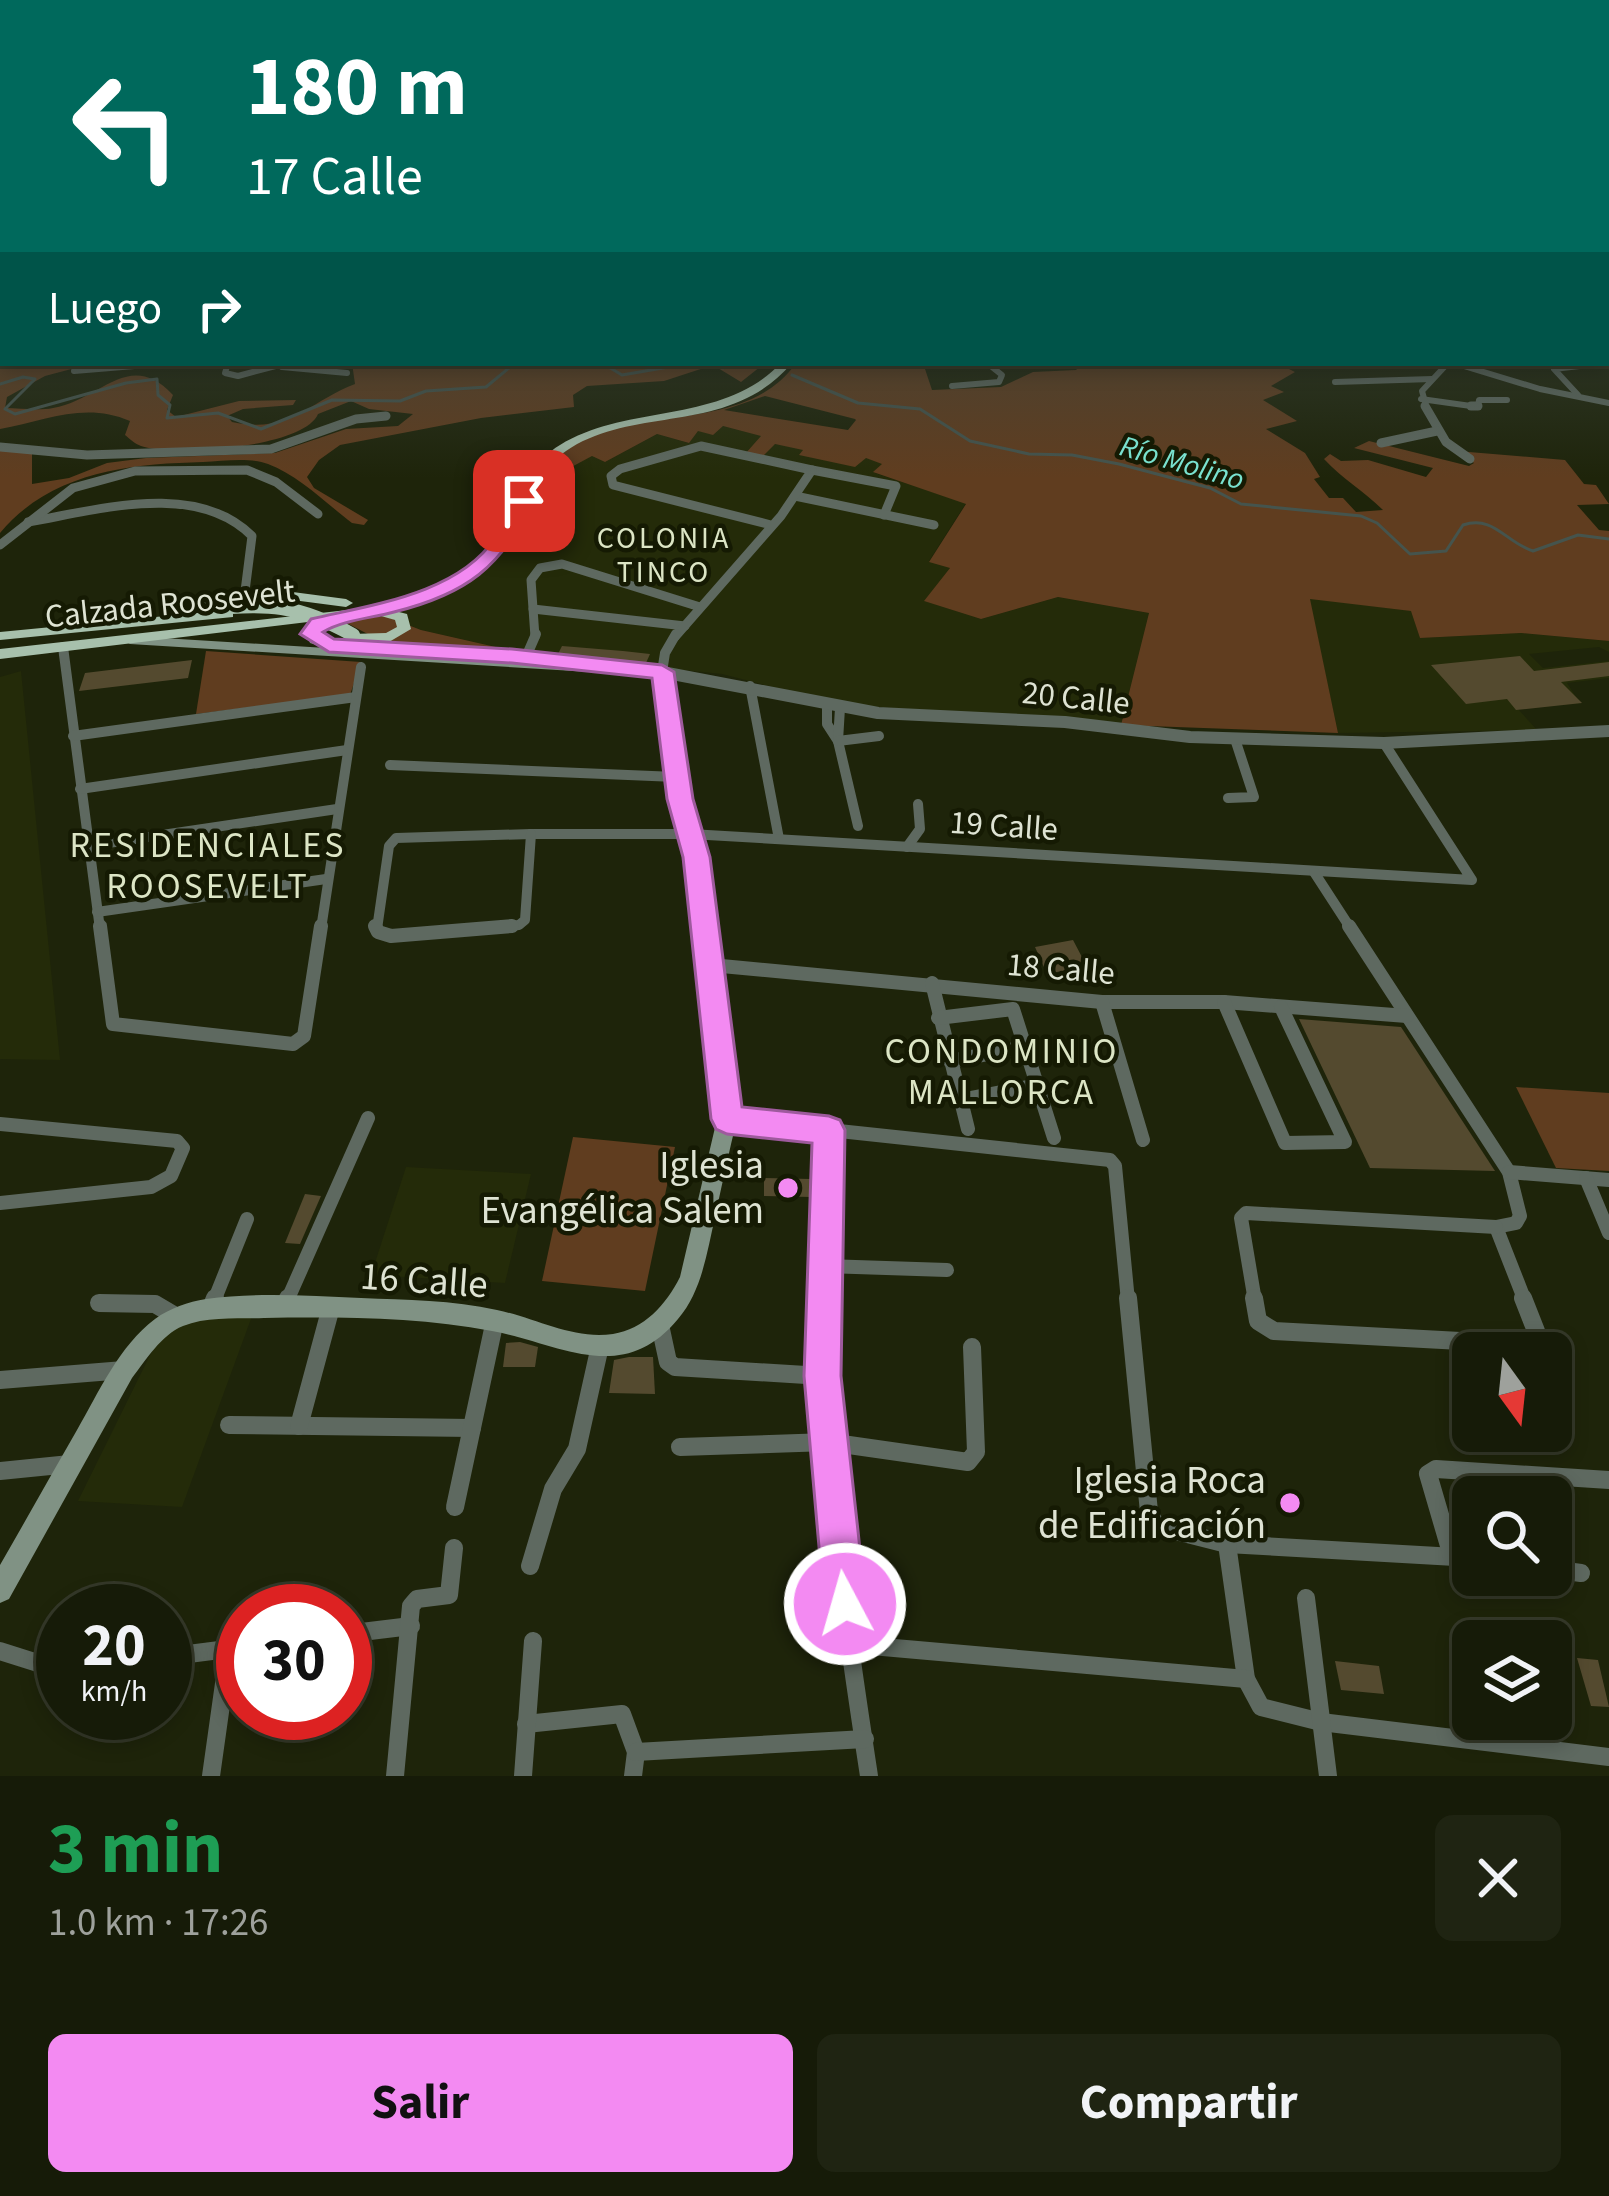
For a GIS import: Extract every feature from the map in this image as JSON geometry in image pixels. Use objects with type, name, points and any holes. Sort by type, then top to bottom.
[{"type":"highway","points":[[347,609],[408,591],[468,561],[495,535],[532,464],[559,440],[590,427],[729,395],[755,384],[775,366]]},
{"type":"highway","points":[[374,610],[449,586],[491,557],[511,530],[538,472],[568,444],[599,431],[748,394],[771,381],[784,366]]},
{"type":"highway","points":[[133,620],[244,599],[297,596],[404,620],[404,629],[389,638],[354,636]]},
{"type":"highway","points":[[162,613],[285,603],[309,609],[354,636],[411,649]]},
{"type":"highway","name":"Calzada Roosevelt","points":[[0,636],[133,620],[347,609]]},
{"type":"highway","name":"Calzada Roosevelt","points":[[0,654],[347,609]]},
{"type":"main road","name":"20 Calle","points":[[347,609],[314,627],[313,638],[329,645],[662,672]]},
{"type":"main road","name":"20 Calle","points":[[123,640],[534,659]]},
{"type":"main road","points":[[600,1346],[636,1338],[660,1325],[681,1302],[727,1119],[711,965],[662,672]]},
{"type":"main road","name":"16 Calle","points":[[177,1317],[212,1308],[495,1321],[600,1346]]},
{"type":"main road","points":[[0,1590],[124,1370],[148,1339],[177,1317]]},
{"type":"street","points":[[74,370],[129,366]]},
{"type":"street","points":[[226,366],[224,371],[230,376],[277,366]]},
{"type":"street","points":[[952,386],[999,382],[1002,375],[991,366]]},
{"type":"street","points":[[1421,400],[1432,379],[1447,366]]},
{"type":"street","points":[[1461,366],[1609,403]]},
{"type":"street","points":[[1578,395],[1554,369],[1580,366]]},
{"type":"street","points":[[274,367],[347,373]]},
{"type":"street","points":[[1335,382],[1432,379]]},
{"type":"street","points":[[1421,400],[1478,407],[1479,400],[1507,400]]},
{"type":"street","points":[[1421,400],[1437,430],[1470,459]]},
{"type":"street","points":[[0,447],[87,455],[271,449],[356,419],[386,416]]},
{"type":"street","points":[[1382,442],[1437,430]]},
{"type":"street","points":[[772,525],[609,482],[620,469],[701,446],[896,486],[884,515]]},
{"type":"street","points":[[662,672],[664,650],[772,525],[809,469]]},
{"type":"street","points":[[0,545],[94,479],[134,471],[251,472],[276,482],[318,514]]},
{"type":"street","points":[[795,496],[934,526]]},
{"type":"street","points":[[27,522],[167,505],[232,514],[251,536],[244,599]]},
{"type":"street","points":[[534,659],[537,632],[531,580],[540,568],[562,564],[700,607]]},
{"type":"street","points":[[533,609],[685,626]]},
{"type":"street","points":[[63,646],[113,1024],[300,1041],[361,668]]},
{"type":"street","name":"20 Calle","points":[[662,672],[833,706],[1235,739],[1384,743],[1609,731]]},
{"type":"street","points":[[750,686],[779,839]]},
{"type":"street","points":[[73,736],[356,697]]},
{"type":"street","points":[[833,706],[827,724],[838,741],[858,826]]},
{"type":"street","points":[[838,741],[879,736]]},
{"type":"street","points":[[1228,798],[1254,797],[1235,739]]},
{"type":"street","name":"19 Calle","points":[[531,833],[525,920],[519,925],[391,936],[378,932],[375,925],[388,846],[396,838],[531,833],[690,834],[1472,880],[1384,743]]},
{"type":"street","points":[[80,789],[347,751]]},
{"type":"street","points":[[390,765],[676,777]]},
{"type":"street","points":[[907,847],[920,829],[918,804]]},
{"type":"street","points":[[88,846],[338,809]]},
{"type":"street","points":[[1314,872],[1509,1172],[1520,1221],[1496,1227],[1243,1215],[1258,1321],[1265,1328],[1528,1347],[1537,1340],[1496,1227]]},
{"type":"street","points":[[97,912],[326,879]]},
{"type":"street","name":"18 Calle","points":[[711,965],[1102,1002],[1224,1003],[1407,1016]]},
{"type":"street","points":[[932,983],[968,1129]]},
{"type":"street","points":[[1102,1002],[1143,1140]]},
{"type":"street","points":[[1224,1003],[1288,1146],[1346,1140],[1282,1007]]},
{"type":"street","points":[[938,1018],[1013,1010],[1054,1138]]},
{"type":"street","points":[[950,1061],[1026,1047]]},
{"type":"street","points":[[960,1100],[1038,1085]]},
{"type":"street","points":[[284,1309],[368,1118]]},
{"type":"street","points":[[727,1119],[1114,1162],[1149,1512],[1156,1526],[1167,1532],[1227,1544],[1452,1556],[1428,1474],[1447,1468],[1555,1476]]},
{"type":"street","points":[[0,1124],[177,1142],[183,1148],[171,1177],[151,1187],[0,1203]]},
{"type":"street","points":[[829,1130],[822,1376],[849,1644],[868,1776]]},
{"type":"street","points":[[1509,1172],[1609,1180]]},
{"type":"street","points":[[1586,1178],[1609,1233]]},
{"type":"street","points":[[212,1308],[247,1219]]},
{"type":"street","points":[[825,1266],[947,1270]]},
{"type":"street","points":[[99,1303],[155,1304],[177,1317]]},
{"type":"street","points":[[298,1426],[330,1311]]},
{"type":"street","points":[[455,1507],[495,1321]]},
{"type":"street","points":[[660,1325],[668,1362],[675,1367],[822,1376]]},
{"type":"street","points":[[530,1566],[553,1489],[578,1449],[600,1346]]},
{"type":"street","points":[[680,1447],[828,1442],[968,1462],[976,1452],[972,1347]]},
{"type":"street","points":[[0,1380],[124,1370]]},
{"type":"street","points":[[230,1425],[472,1428]]},
{"type":"street","points":[[0,1472],[72,1463]]},
{"type":"street","points":[[1572,1477],[1609,1480]]},
{"type":"street","points":[[1227,1544],[1246,1679],[1262,1707],[1321,1721],[1609,1757]]},
{"type":"street","points":[[395,1776],[413,1601],[449,1595],[454,1548]]},
{"type":"street","points":[[1572,1572],[1581,1574]]},
{"type":"street","points":[[1306,1598],[1328,1776]]},
{"type":"street","points":[[372,1631],[411,1626]]},
{"type":"street","points":[[523,1776],[532,1641]]},
{"type":"street","points":[[849,1644],[1246,1679]]},
{"type":"street","points":[[0,1652],[36,1662]]},
{"type":"street","points":[[526,1724],[622,1714],[636,1752],[634,1776]]},
{"type":"street","points":[[636,1752],[865,1739]]},
{"type":"street","points":[[211,1776],[218,1740]]},
{"type":"shaded area","points":[[0,366],[83,366],[45,376],[7,397],[5,408],[53,408],[128,376],[157,382],[173,395],[167,410],[176,417],[239,401],[296,400],[293,405],[243,409],[227,416],[232,422],[252,425],[297,415],[355,384],[352,366],[710,366],[664,381],[587,386],[573,395],[574,407],[481,418],[340,445],[319,460],[307,477],[314,488],[368,520],[364,525],[352,523],[279,469],[236,460],[147,465],[92,475],[43,496],[0,533],[0,450],[32,453],[32,484],[69,478],[107,463],[146,458],[275,453],[346,429],[398,426],[413,414],[369,409],[351,401],[318,414],[308,426],[289,435],[207,450],[141,446],[125,435],[130,421],[97,413],[0,429]]},
{"type":"shaded area","points":[[715,366],[761,366],[741,382]]},
{"type":"shaded area","points":[[793,366],[924,366],[932,390],[1001,387],[1033,372],[1080,366],[1287,366],[1295,372],[1271,386],[1284,392],[1263,400],[1297,421],[1266,429],[1305,453],[1320,477],[1314,479],[1329,498],[1343,498],[1356,512],[1383,510],[1324,459],[1330,454],[1341,461],[1368,460],[1426,477],[1433,468],[1354,448],[1369,441],[1469,466],[1474,463],[1457,451],[1565,460],[1584,484],[1596,485],[1609,504],[1577,505],[1599,530],[1609,531],[1609,641],[1521,633],[1420,638],[1411,611],[1310,599],[1338,733],[1121,725],[1149,613],[1058,597],[981,619],[924,601],[950,568],[929,562],[966,504],[873,472],[882,464],[866,458],[855,467],[799,455],[803,450],[775,444],[762,457],[745,454],[761,436],[723,426],[713,435],[698,431],[689,443],[657,434],[605,462],[592,456],[553,477],[521,532],[515,532],[549,465],[582,440],[613,429],[745,402],[773,387]],"holes":[[[765,396],[856,420],[848,430],[724,410]]]},
{"type":"shaded area","points":[[723,426],[762,436],[746,453],[775,444],[865,457],[883,464],[875,473],[966,503],[929,561],[950,568],[925,601],[981,619],[1058,597],[1149,613],[1121,725],[840,704],[722,674],[526,654],[421,630],[385,616],[468,584],[497,559],[515,532],[521,532],[553,477],[593,455],[605,462],[657,434],[688,443],[698,431]]},
{"type":"shaded area","points":[[1309,598],[1412,611],[1420,638],[1521,633],[1609,641],[1609,652],[1599,647],[1529,654],[1543,668],[1609,661],[1609,678],[1567,683],[1580,703],[1518,709],[1537,730],[1338,733]]},
{"type":"shaded area","points":[[385,616],[421,630],[526,654],[379,640],[343,621]]},
{"type":"shaded area","points":[[206,651],[361,662],[350,695],[196,714]]},
{"type":"shaded area","points":[[21,671],[60,1060],[0,1059],[0,677]]},
{"type":"shaded area","points":[[1516,1087],[1609,1093],[1609,1171],[1556,1168]]},
{"type":"shaded area","points":[[573,1137],[675,1147],[645,1291],[542,1281]]},
{"type":"shaded area","points":[[406,1167],[531,1174],[505,1283],[371,1275]]},
{"type":"shaded area","points":[[194,1315],[252,1316],[182,1507],[78,1501],[158,1339]]},
{"type":"building","points":[[562,646],[650,654],[646,663],[557,656]]},
{"type":"building","points":[[1520,656],[1534,671],[1609,662],[1609,676],[1561,682],[1582,703],[1516,710],[1507,699],[1466,704],[1431,665]]},
{"type":"building","points":[[192,660],[188,678],[79,691],[85,673]]},
{"type":"building","points":[[1073,940],[1094,980],[1079,983],[1072,969],[1047,974],[1035,947]]},
{"type":"building","points":[[1299,1019],[1401,1027],[1495,1171],[1370,1168]]},
{"type":"building","name":"Iglesia Evangélica Salem","points":[[764,1178],[811,1179],[811,1197],[764,1196]]},
{"type":"building","points":[[305,1194],[321,1196],[300,1244],[285,1243]]},
{"type":"building","points":[[506,1343],[538,1347],[535,1367],[503,1367]]},
{"type":"building","points":[[653,1357],[655,1394],[609,1393],[614,1360]]},
{"type":"building","points":[[1577,1658],[1598,1660],[1609,1707],[1591,1706]]},
{"type":"building","points":[[1335,1661],[1379,1666],[1384,1694],[1341,1690]]},
{"type":"waterway","name":"Río Molino","points":[[0,384],[23,377],[35,379],[5,409],[15,414],[157,379],[158,395],[170,405],[167,418],[218,413],[261,429],[332,400],[400,401],[426,391],[486,387],[511,366]]},
{"type":"waterway","name":"Río Molino","points":[[607,366],[622,375],[674,366]]},
{"type":"waterway","name":"Río Molino","points":[[717,366],[727,366]]},
{"type":"waterway","name":"Río Molino","points":[[792,375],[858,403],[920,409],[970,441],[1029,454],[1072,455],[1119,464],[1210,488],[1241,504],[1361,516],[1377,523],[1410,554],[1446,551],[1463,525],[1474,523],[1491,526],[1533,551],[1578,535],[1609,539]]},
{"type":"place","name":"Iglesia Evangélica Salem","points":[[788,1188]]},
{"type":"place","name":"Iglesia Roca de Edificación","points":[[1290,1503]]},
{"type":"district","name":"COLONIA TINCO","points":[[664,555]]},
{"type":"district","name":"RESIDENCIALES ROOSEVELT","points":[[208,866]]},
{"type":"district","name":"CONDOMINIO MALLORCA","points":[[1002,1072]]},
{"type":"route","points":[[524,501],[502,545],[461,579],[395,606],[318,624],[311,634],[329,645],[526,657],[662,672],[680,799],[697,857],[727,1119],[829,1130],[822,1376],[845,1604]]}]
